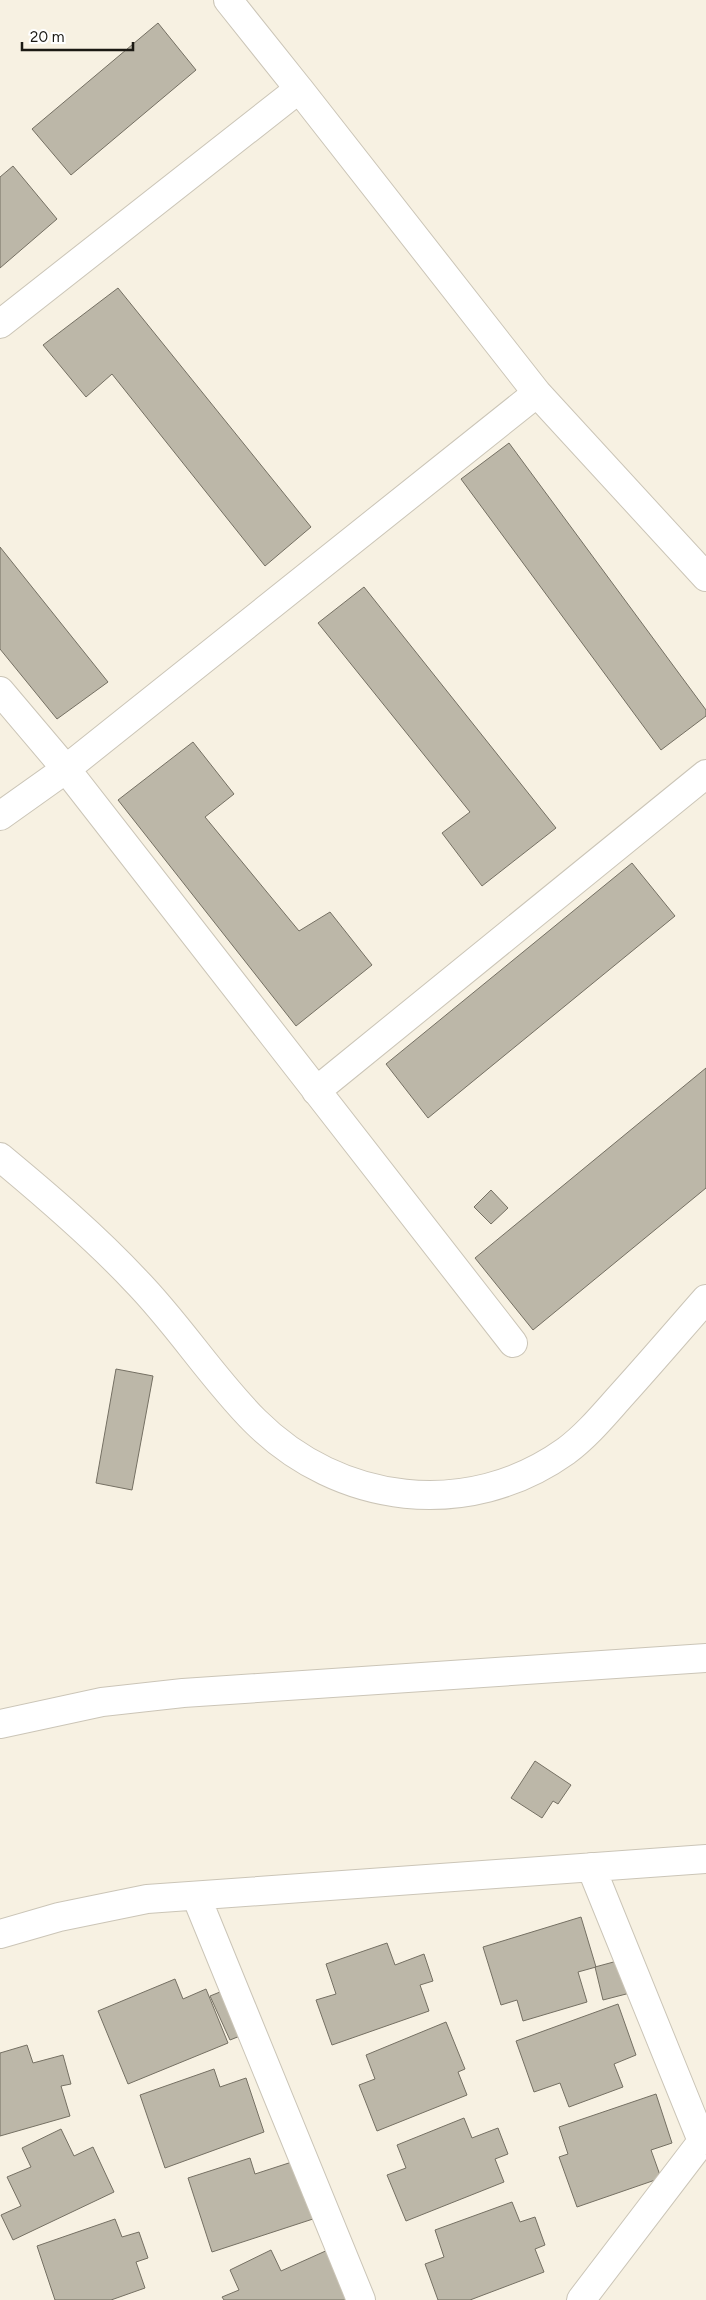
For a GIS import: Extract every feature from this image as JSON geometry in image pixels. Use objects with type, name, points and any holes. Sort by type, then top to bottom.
[{"type":"street","points":[[228,0],[537,393],[706,577]]},
{"type":"street","points":[[0,324],[299,89]]},
{"type":"street","points":[[0,816],[66,770],[537,393]]},
{"type":"street","points":[[0,691],[66,770],[513,1343]]},
{"type":"street","points":[[316,1091],[706,774]]},
{"type":"street","points":[[0,1157],[79,1226],[137,1281],[236,1401],[278,1442],[328,1472],[384,1491],[445,1496],[477,1492],[507,1483],[538,1469],[567,1450],[593,1428],[706,1299]]},
{"type":"street","points":[[0,1724],[102,1702],[183,1693],[706,1658]]},
{"type":"street","points":[[0,1934],[103,1906],[147,1899],[706,1859]]},
{"type":"street","points":[[582,2300],[704,2138],[591,1867]]},
{"type":"street","points":[[196,1896],[361,2300]]},
{"type":"building","points":[[158,23],[196,70],[71,175],[32,129]]},
{"type":"building","points":[[13,166],[57,219],[0,268],[0,177]]},
{"type":"building","points":[[118,288],[311,527],[265,566],[112,374],[86,397],[43,345]]},
{"type":"building","points":[[509,443],[706,710],[706,716],[661,750],[461,479]]},
{"type":"building","points":[[0,547],[108,682],[57,719],[0,649]]},
{"type":"building","points":[[364,587],[556,828],[482,886],[442,833],[470,812],[318,623]]},
{"type":"building","points":[[193,742],[234,794],[205,817],[299,931],[330,912],[372,965],[296,1026],[118,800]]},
{"type":"building","points":[[632,863],[675,916],[428,1118],[386,1064]]},
{"type":"building","points":[[706,1068],[706,1188],[533,1330],[475,1258]]},
{"type":"building","points":[[491,1190],[508,1208],[491,1224],[474,1207]]},
{"type":"building","points":[[116,1369],[153,1376],[132,1490],[96,1483]]},
{"type":"building","points":[[535,1761],[571,1785],[558,1804],[553,1801],[542,1818],[511,1798]]},
{"type":"building","points":[[581,1917],[596,1967],[578,1972],[587,2002],[523,2021],[517,2000],[501,2005],[483,1947]]},
{"type":"building","points":[[387,1943],[395,1965],[424,1954],[433,1981],[420,1985],[429,2011],[332,2045],[316,2000],[336,1994],[326,1964]]},
{"type":"building","points":[[621,1960],[630,1993],[603,2000],[595,1967]]},
{"type":"building","points":[[175,1979],[183,1999],[206,1989],[228,2043],[128,2084],[98,2011]]},
{"type":"building","points":[[220,1992],[240,2036],[230,2040],[210,1996]]},
{"type":"building","points":[[618,2004],[636,2055],[614,2064],[623,2087],[569,2107],[560,2083],[534,2092],[516,2041]]},
{"type":"building","points":[[446,2022],[465,2069],[458,2072],[467,2095],[377,2131],[359,2085],[375,2079],[366,2055]]},
{"type":"building","points":[[27,2045],[33,2063],[63,2055],[71,2084],[61,2086],[70,2116],[0,2136],[0,2053]]},
{"type":"building","points":[[214,2069],[220,2087],[246,2078],[264,2132],[165,2168],[140,2095]]},
{"type":"building","points":[[656,2094],[672,2143],[651,2150],[661,2178],[577,2207],[559,2157],[568,2154],[559,2127]]},
{"type":"building","points":[[464,2118],[472,2138],[498,2128],[508,2154],[495,2159],[504,2182],[406,2221],[387,2175],[406,2168],[397,2145]]},
{"type":"building","points":[[61,2129],[74,2156],[93,2147],[114,2192],[13,2240],[1,2215],[21,2206],[7,2177],[31,2167],[22,2148]]},
{"type":"building","points":[[250,2158],[255,2174],[298,2160],[316,2218],[212,2252],[188,2178]]},
{"type":"building","points":[[512,2202],[520,2222],[535,2217],[545,2245],[535,2249],[544,2272],[470,2300],[438,2300],[425,2264],[444,2257],[435,2230]]},
{"type":"building","points":[[115,2219],[122,2237],[139,2232],[148,2258],[136,2262],[145,2288],[111,2300],[55,2300],[37,2246]]},
{"type":"building","points":[[330,2249],[348,2300],[224,2300],[222,2297],[239,2290],[230,2270],[271,2250],[281,2271]]}]
